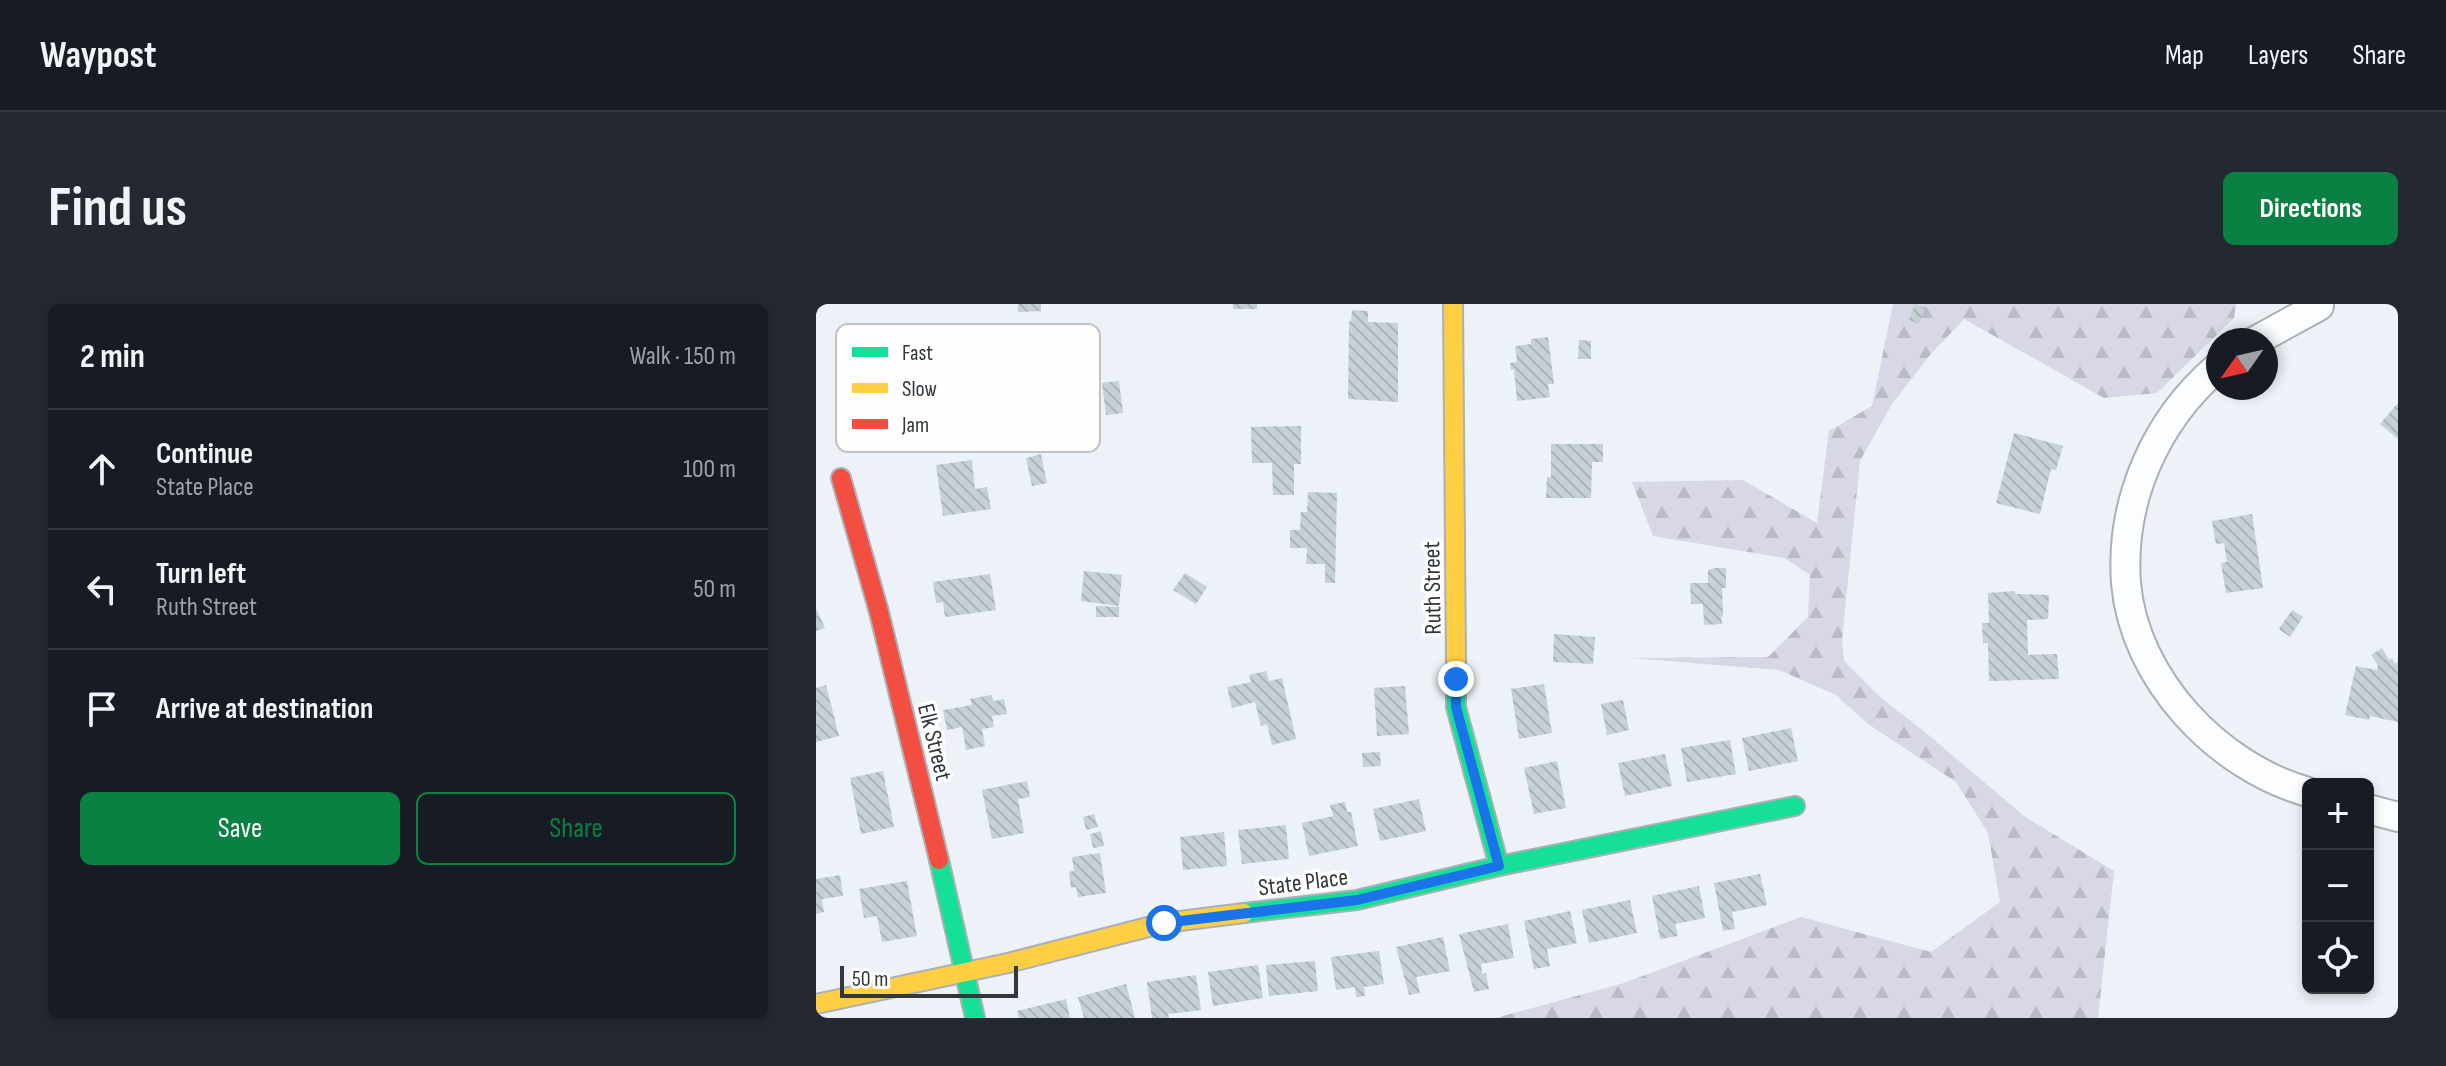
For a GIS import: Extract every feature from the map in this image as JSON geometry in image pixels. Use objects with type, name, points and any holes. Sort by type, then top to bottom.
[{"type":"street","name":"Ruth Street","points":[[1453,304],[1456,707],[1499,866]]},
{"type":"street","points":[[2278,328],[2319,306]]},
{"type":"street","points":[[2206,379],[2175,411],[2151,449],[2137,492],[2127,542],[2126,585],[2140,639],[2162,681],[2190,719],[2242,763],[2302,789]]},
{"type":"street","name":"Elk Street","points":[[841,478],[889,655],[975,1018]]},
{"type":"street","name":"State Place","points":[[816,1004],[1164,923],[1357,900],[1499,866],[1795,806]]},
{"type":"street","points":[[2374,811],[2398,817]]},
{"type":"green space","points":[[1893,304],[2236,304],[2234,318],[2224,328],[2206,328],[2206,345],[2157,393],[2104,398],[1964,319],[1930,355],[1892,404],[1860,461],[1842,640],[1844,661],[1881,698],[2024,816],[2114,871],[2098,1018],[1496,1018],[1624,983],[1801,917],[1931,952],[2000,902],[1988,833],[1956,782],[1868,724],[1836,695],[1779,670],[1630,658],[1768,657],[1808,617],[1810,575],[1785,558],[1653,536],[1632,482],[1743,480],[1817,523],[1829,431],[1872,406]]},
{"type":"building","points":[[1018,304],[1041,304],[1041,311],[1018,312]]},
{"type":"building","points":[[1233,304],[1257,304],[1257,309],[1233,309]]},
{"type":"building","points":[[1915,304],[1925,308],[1919,324],[1909,320]]},
{"type":"building","points":[[1352,310],[1368,311],[1368,322],[1398,323],[1398,402],[1348,399],[1349,321]]},
{"type":"building","points":[[1548,337],[1554,384],[1548,384],[1550,397],[1517,401],[1514,369],[1511,370],[1510,363],[1517,362],[1515,346],[1531,344],[1531,339]]},
{"type":"building","points":[[1579,340],[1591,341],[1591,359],[1578,359]]},
{"type":"building","points":[[1119,381],[1123,413],[1106,415],[1102,383]]},
{"type":"building","points":[[2398,403],[2398,439],[2380,424]]},
{"type":"building","points":[[1301,426],[1301,464],[1294,464],[1294,495],[1273,495],[1272,463],[1252,463],[1251,427]]},
{"type":"building","points":[[2014,433],[2063,446],[2056,470],[2051,469],[2040,514],[1996,503]]},
{"type":"building","points":[[1551,444],[1603,444],[1603,462],[1592,462],[1591,498],[1546,498],[1547,477],[1551,477]]},
{"type":"building","points":[[1041,454],[1047,483],[1032,486],[1026,458]]},
{"type":"building","points":[[972,460],[975,489],[987,487],[991,509],[943,516],[936,465]]},
{"type":"building","points":[[1308,492],[1337,493],[1335,583],[1325,583],[1325,564],[1306,564],[1307,548],[1290,548],[1290,530],[1300,530],[1301,512],[1307,512]]},
{"type":"building","points":[[2252,514],[2263,588],[2226,593],[2221,563],[2227,562],[2224,543],[2216,544],[2212,521]]},
{"type":"building","points":[[1726,568],[1726,588],[1722,588],[1722,624],[1704,625],[1703,604],[1691,604],[1690,583],[1708,583],[1708,570]]},
{"type":"building","points":[[1084,571],[1122,575],[1119,606],[1081,601]]},
{"type":"building","points":[[1185,573],[1207,587],[1196,604],[1173,590]]},
{"type":"building","points":[[990,574],[996,610],[945,617],[943,602],[936,603],[933,582]]},
{"type":"building","points":[[2014,591],[2016,594],[2049,595],[2048,619],[2027,620],[2028,655],[2057,654],[2059,679],[1989,681],[1988,643],[1983,643],[1982,623],[1989,623],[1988,593]]},
{"type":"building","points":[[1096,606],[1119,607],[1119,617],[1096,617]]},
{"type":"building","points":[[816,608],[825,628],[816,631]]},
{"type":"building","points":[[2292,610],[2303,617],[2290,637],[2279,629]]},
{"type":"building","points":[[1554,634],[1595,637],[1593,664],[1553,662]]},
{"type":"building","points":[[2382,648],[2389,660],[2392,658],[2395,664],[2398,662],[2398,722],[2345,715],[2356,666],[2377,670],[2378,665],[2371,655]]},
{"type":"building","points":[[1266,671],[1269,681],[1282,678],[1296,739],[1272,745],[1267,724],[1261,726],[1255,702],[1232,708],[1227,687],[1251,682],[1249,675]]},
{"type":"building","points":[[1544,684],[1552,733],[1519,739],[1511,689]]},
{"type":"building","points":[[826,685],[839,736],[816,742],[816,688]]},
{"type":"building","points":[[1405,686],[1409,734],[1377,736],[1374,688]]},
{"type":"building","points":[[991,695],[994,701],[1004,699],[1007,714],[992,716],[994,727],[982,729],[985,746],[966,750],[962,727],[947,730],[943,710],[972,705],[970,699]]},
{"type":"building","points":[[1623,700],[1629,730],[1607,735],[1601,704]]},
{"type":"building","points":[[1791,728],[1798,761],[1749,771],[1742,738]]},
{"type":"building","points":[[1730,740],[1736,774],[1687,782],[1681,748]]},
{"type":"building","points":[[1380,752],[1381,766],[1363,767],[1362,753]]},
{"type":"building","points":[[1665,754],[1672,786],[1625,796],[1618,763]]},
{"type":"building","points":[[1557,761],[1566,808],[1534,814],[1524,768]]},
{"type":"building","points":[[883,771],[894,827],[861,834],[850,778]]},
{"type":"building","points":[[1027,781],[1030,797],[1018,799],[1024,833],[992,839],[982,790]]},
{"type":"building","points":[[1419,799],[1426,831],[1380,841],[1373,809]]},
{"type":"building","points":[[1345,802],[1347,812],[1351,812],[1358,846],[1309,856],[1302,823],[1333,816],[1330,805]]},
{"type":"building","points":[[1094,814],[1098,827],[1086,830],[1083,817]]},
{"type":"building","points":[[1286,825],[1289,859],[1242,864],[1238,830]]},
{"type":"building","points":[[1101,831],[1104,846],[1093,848],[1090,834]]},
{"type":"building","points":[[1224,832],[1227,866],[1183,870],[1180,837]]},
{"type":"building","points":[[1100,853],[1106,893],[1078,897],[1076,887],[1071,888],[1069,872],[1074,871],[1072,857]]},
{"type":"building","points":[[1760,874],[1767,905],[1732,912],[1735,929],[1723,931],[1714,883]]},
{"type":"building","points":[[840,875],[843,896],[822,899],[824,912],[816,914],[816,879]]},
{"type":"building","points":[[907,881],[917,936],[882,942],[877,916],[864,918],[859,889]]},
{"type":"building","points":[[1699,886],[1705,918],[1675,924],[1678,936],[1660,939],[1652,896]]},
{"type":"building","points":[[1630,900],[1637,933],[1589,943],[1582,910]]},
{"type":"building","points":[[1570,911],[1577,943],[1547,949],[1550,966],[1534,969],[1524,921]]},
{"type":"building","points":[[1508,924],[1514,958],[1481,964],[1489,989],[1474,992],[1459,934]]},
{"type":"building","points":[[1443,937],[1450,971],[1416,977],[1420,993],[1409,995],[1396,947]]},
{"type":"building","points":[[1379,951],[1384,984],[1364,987],[1365,996],[1356,997],[1355,987],[1336,990],[1331,957]]},
{"type":"building","points":[[1315,961],[1318,991],[1269,996],[1266,965]]},
{"type":"building","points":[[1258,965],[1263,998],[1213,1006],[1208,972]]},
{"type":"building","points":[[1196,975],[1201,1010],[1168,1014],[1169,1018],[1152,1018],[1147,982]]},
{"type":"building","points":[[1126,984],[1135,1018],[1084,1018],[1078,997]]},
{"type":"building","points":[[1066,999],[1070,1018],[1019,1018],[1017,1011]]},
{"type":"traffic: fast","points":[[1456,665],[1456,707],[1499,866]]},
{"type":"traffic: fast","points":[[1244,913],[1357,900],[1499,866],[1795,806]]},
{"type":"traffic: fast","points":[[939,860],[975,1018]]},
{"type":"traffic: slow","points":[[1453,304],[1456,665]]},
{"type":"traffic: slow","points":[[816,1004],[1008,963],[1164,923],[1244,913]]},
{"type":"traffic: jam","points":[[841,478],[879,612],[939,860]]},
{"type":"route","points":[[1164,923],[1357,900],[1499,866],[1456,707],[1456,679]]}]
